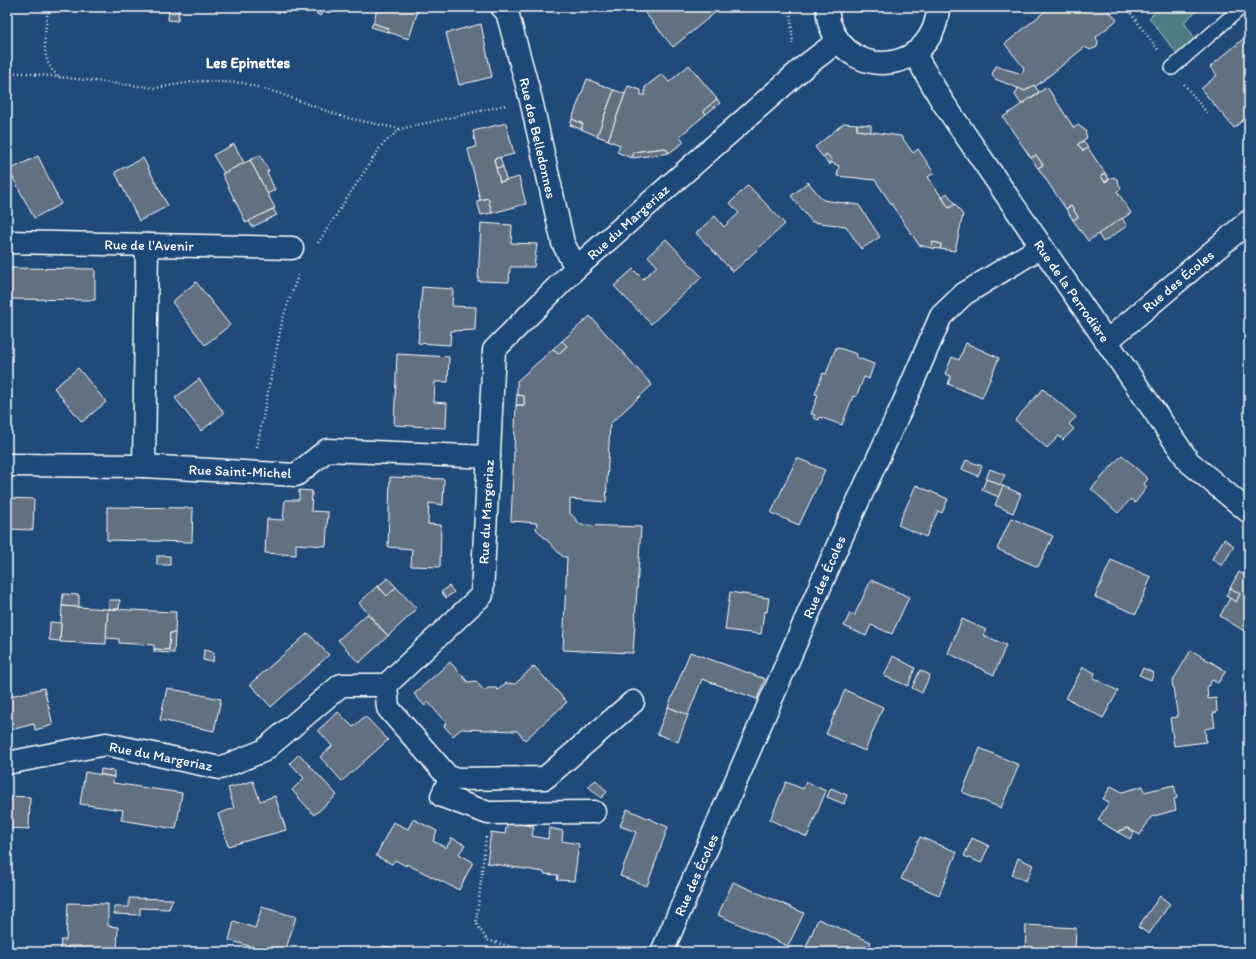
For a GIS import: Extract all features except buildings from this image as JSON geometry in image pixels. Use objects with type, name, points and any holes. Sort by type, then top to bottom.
[{"type":"street","name":"Rue des Belledonnes","points":[[502,7],[507,12],[531,100],[562,243],[576,268]]},
{"type":"street","points":[[827,7],[829,24],[838,41],[852,54],[867,61],[883,64],[902,60],[914,54],[931,37],[938,20],[938,7]]},
{"type":"street","name":"Rue du Margeriaz","points":[[7,763],[106,744],[220,768],[263,751],[340,685],[386,685],[482,595],[494,350],[576,268],[804,67],[838,41]]},
{"type":"street","name":"Rue de la Perrodière","points":[[914,54],[942,102],[1041,247],[1107,340],[1189,462],[1249,512]]},
{"type":"street","name":"Rue des Écoles","points":[[1107,340],[1249,221]]},
{"type":"street","name":"Rue de l'Avenir","points":[[7,242],[292,248]]},
{"type":"street","points":[[144,466],[147,244]]},
{"type":"street","name":"Rue des Écoles","points":[[662,952],[839,543],[904,402],[941,316],[964,294],[1041,247]]},
{"type":"street","name":"Rue Saint-Michel","points":[[7,465],[144,466],[296,475],[327,450],[489,457]]},
{"type":"street","points":[[386,685],[388,708],[450,779],[545,778],[633,702]]},
{"type":"street","points":[[450,779],[442,796],[488,813],[594,812]]},
{"type":"lane","points":[[1172,68],[1242,7]]},
{"type":"path","points":[[48,7],[44,49],[48,65],[54,73],[63,79]]},
{"type":"path","points":[[790,7],[793,43],[804,67]]},
{"type":"path","points":[[7,73],[24,73],[63,79],[156,88],[199,81],[243,82],[343,117],[400,129],[531,100]]},
{"type":"path","points":[[316,245],[381,146],[400,129]]},
{"type":"path","points":[[251,472],[284,317],[296,278],[300,271]]},
{"type":"path","points":[[488,813],[476,923],[487,940],[529,952]]},
{"type":"green space","points":[[1160,7],[1201,7],[1184,22],[1196,40],[1178,55],[1149,18]]},
{"type":"district","name":"Les Epinettes","points":[[248,63]]}]
